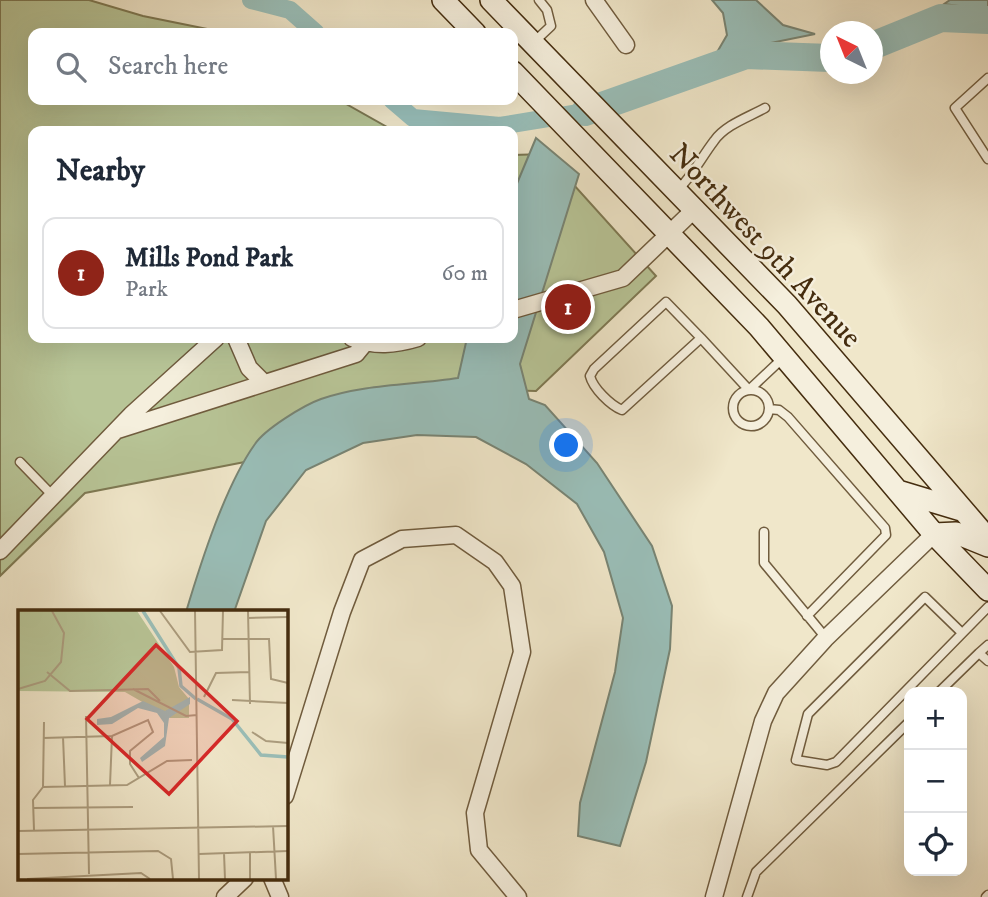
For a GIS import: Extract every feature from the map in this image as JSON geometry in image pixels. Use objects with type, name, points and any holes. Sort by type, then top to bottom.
[{"type":"main road","points":[[443,0],[470,28]]},
{"type":"main road","name":"Northwest 9th Avenue","points":[[491,0],[696,208],[787,305],[988,539]]},
{"type":"main road","name":"Northwest 9th Avenue","points":[[518,78],[670,234],[784,358],[934,534],[988,590]]},
{"type":"main road","points":[[898,491],[961,510]]},
{"type":"main road","points":[[934,534],[956,533],[988,546]]},
{"type":"street","points":[[594,0],[625,46]]},
{"type":"street","points":[[518,309],[623,278],[696,208]]},
{"type":"street","points":[[0,551],[116,430],[211,343]]},
{"type":"street","points":[[238,343],[249,368],[264,383]]},
{"type":"street","points":[[116,430],[356,354],[358,343]]},
{"type":"street","points":[[380,343],[402,343]]},
{"type":"street","points":[[714,897],[763,721],[776,693],[826,638],[934,534]]},
{"type":"street","points":[[287,790],[342,612],[362,560],[402,539],[456,535],[495,562],[512,586],[522,652],[475,813],[479,850],[518,897]]},
{"type":"street","points":[[225,897],[243,880]]},
{"type":"street","points":[[273,880],[280,897]]},
{"type":"lane","points":[[533,43],[551,26],[547,10],[539,0]]},
{"type":"lane","points":[[988,78],[955,108],[988,159]]},
{"type":"lane","points":[[678,190],[696,172],[713,141],[726,129],[765,108]]},
{"type":"lane","points":[[701,338],[622,410],[615,407],[592,383],[590,376],[594,369],[666,302],[701,338],[748,390],[761,393],[769,409]]},
{"type":"lane","points":[[769,409],[761,424],[749,427],[738,422],[732,405],[738,395],[748,390],[784,358]]},
{"type":"lane","points":[[769,409],[779,410],[788,417],[885,528],[887,535],[807,616]]},
{"type":"lane","points":[[20,462],[54,497]]},
{"type":"lane","points":[[764,532],[764,563],[826,638]]},
{"type":"lane","points":[[961,632],[925,597],[808,714],[796,760],[827,765],[836,762],[988,607]]},
{"type":"lane","points":[[945,687],[988,645]]},
{"type":"lane","points":[[979,653],[988,662]]},
{"type":"lane","points":[[747,897],[756,872],[904,727]]},
{"type":"green space","points":[[0,0],[89,0],[143,16],[202,28],[28,28],[28,105],[348,105],[385,126],[28,126],[28,343],[518,343],[518,155],[546,154],[656,276],[536,391],[452,389],[255,460],[85,493],[0,576]]},
{"type":"water","points":[[712,0],[756,0],[783,25],[815,34],[716,54],[727,35],[723,13]]},
{"type":"water","points":[[950,0],[988,0],[988,10],[944,4]]},
{"type":"water","points":[[536,138],[579,174],[520,364],[529,399],[545,405],[597,463],[652,546],[672,606],[670,649],[646,762],[620,846],[578,836],[580,803],[615,672],[623,618],[604,552],[577,504],[526,464],[476,437],[417,435],[363,443],[306,470],[266,521],[235,610],[187,610],[224,502],[244,461],[267,431],[305,406],[337,394],[458,378],[466,343],[518,343],[518,181]]},
{"type":"waterway","points":[[251,0],[290,10],[310,28]]},
{"type":"waterway","points":[[883,42],[941,18],[988,20]]},
{"type":"waterway","points":[[585,112],[746,55],[820,58]]},
{"type":"waterway","points":[[398,105],[413,118],[500,126]]},
{"type":"waterway","points":[[500,126],[585,112]]},
{"type":"place","name":"Mills Pond Park","points":[[568,307]]}]
